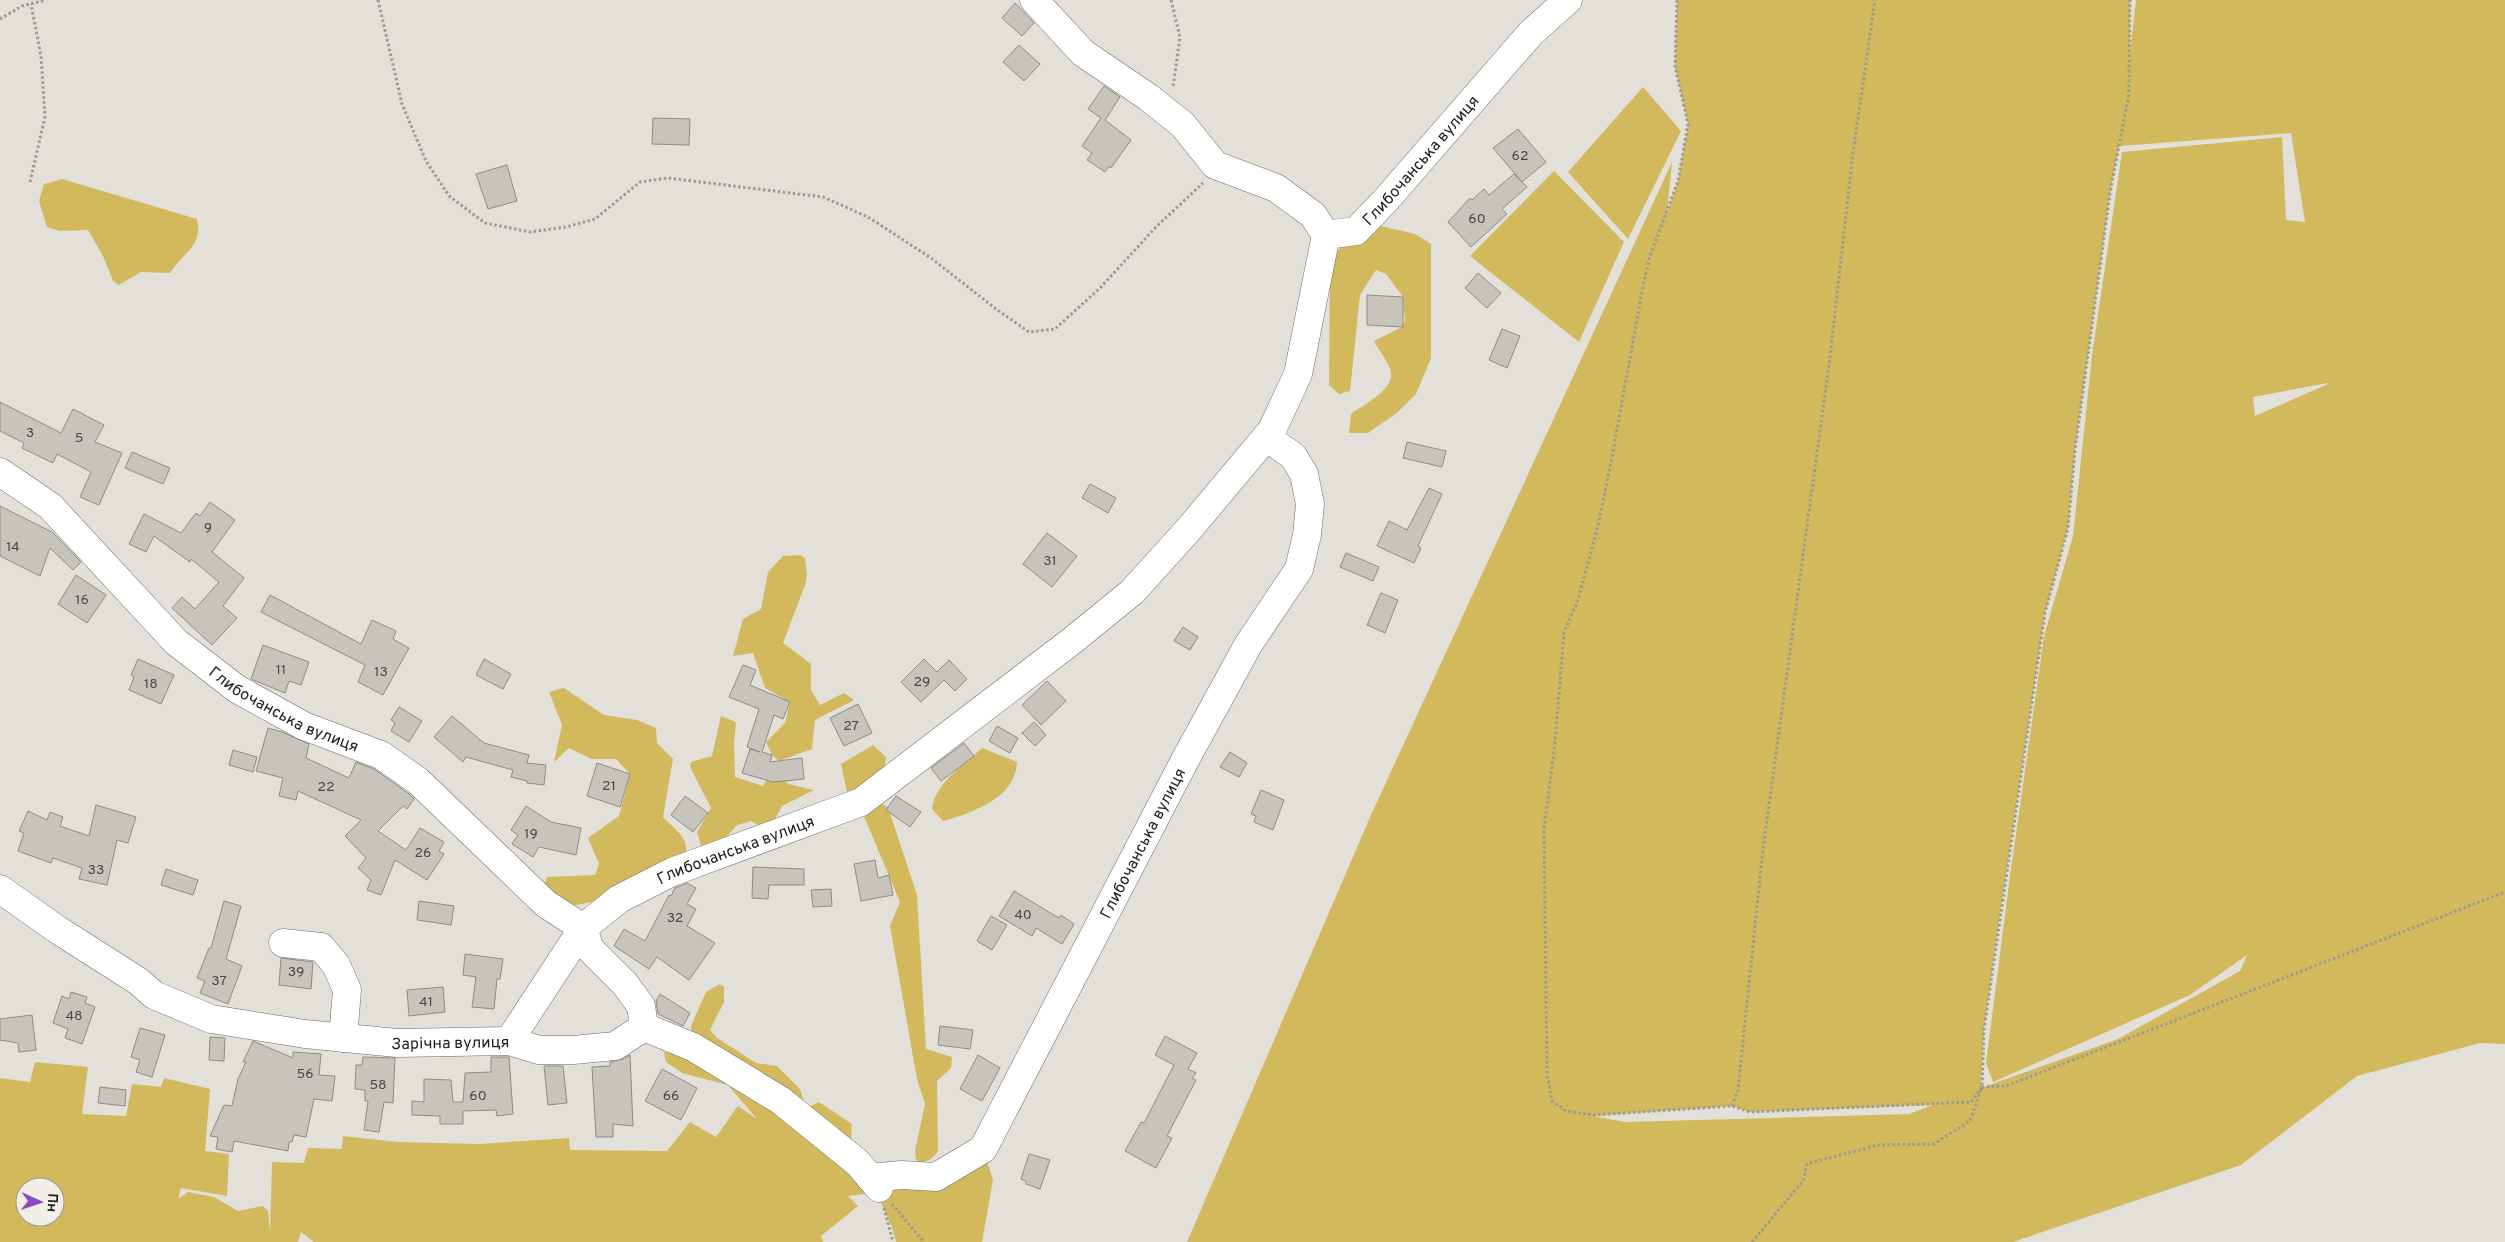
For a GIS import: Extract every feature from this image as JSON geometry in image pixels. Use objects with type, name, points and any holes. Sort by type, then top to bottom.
[{"type":"street","points":[[1034,0],[1083,53],[1158,104],[1183,125],[1215,165],[1276,188],[1313,215],[1326,235]]},
{"type":"street","name":"Глибочанська вулиця","points":[[0,472],[50,506],[176,642],[245,694],[304,726],[381,755],[418,781],[546,904],[583,928],[619,899],[672,872],[861,802],[889,778],[1073,640],[1132,592],[1189,529],[1272,430],[1298,374],[1326,235],[1356,231],[1385,201],[1531,33],[1568,0]]},
{"type":"street","name":"Глибочанська вулиця","points":[[875,1183],[901,1176],[936,1177],[983,1149],[1184,762],[1248,645],[1299,569],[1307,535],[1310,504],[1304,474],[1293,456],[1266,437]]},
{"type":"street","name":"Зарічна вулиця","points":[[0,889],[58,930],[138,981],[154,995],[211,1019],[343,1038],[397,1043],[509,1041],[539,1050],[573,1050],[615,1046],[644,1027]]},
{"type":"street","points":[[583,928],[590,949],[626,984],[640,1006],[644,1027],[693,1047],[780,1100],[858,1163],[875,1183]]},
{"type":"street","points":[[509,1041],[583,928]]},
{"type":"street","points":[[283,944],[321,947],[336,965],[347,990],[343,1038]]},
{"type":"path","points":[[0,19],[22,6],[46,0]]},
{"type":"path","points":[[378,0],[402,104],[426,161],[449,196],[486,223],[530,232],[566,227],[595,218],[640,182],[668,178],[823,197],[868,217],[931,258],[1029,332],[1055,329],[1101,287],[1157,226],[1220,167]]},
{"type":"path","points":[[1158,104],[1173,88],[1180,37],[1171,0]]},
{"type":"path","points":[[1677,0],[1675,66],[1688,124],[1678,181],[1650,256],[1597,530],[1577,603],[1564,632],[1556,743],[1544,830],[1547,1074],[1552,1101],[1566,1111],[1593,1115],[1732,1106],[1750,1112],[1971,1102],[1982,1087]]},
{"type":"path","points":[[1732,1106],[1738,1090],[1763,849],[1830,365],[1853,154],[1874,0]]},
{"type":"path","points":[[1752,1242],[1803,1181],[1807,1164],[1878,1145],[1934,1144],[1970,1121],[1982,1087],[1984,1029],[1999,922],[2045,613],[2068,528],[2076,450],[2110,193],[2129,93],[2130,0]]},
{"type":"path","points":[[30,4],[41,56],[45,117],[30,182]]},
{"type":"path","points":[[1982,1087],[2006,1086],[2505,892]]},
{"type":"path","points":[[875,1183],[893,1242]]},
{"type":"path","points":[[875,1183],[924,1242]]},
{"type":"shaded area","points":[[1677,0],[2130,0],[2130,53],[2136,0],[2505,0],[2505,1044],[2480,1043],[2357,1076],[2241,1165],[2013,1242],[1187,1242],[1371,815],[1672,162],[1667,213],[1678,181],[1688,124],[1675,66]],"holes":[[[2291,133],[2305,222],[2286,220],[2282,137],[2122,152],[2092,355],[2073,536],[2044,636],[2010,876],[1986,1063],[1993,1082],[2190,995],[2247,955],[2240,971],[2118,1039],[1981,1088],[1984,1029],[1999,922],[2045,613],[2068,528],[2075,450],[2110,193],[2120,140],[2120,146]],[[2328,384],[2255,416],[2253,397]],[[1933,1105],[1909,1114],[1625,1122],[1593,1116],[1732,1106],[1750,1112]]]},
{"type":"shaded area","points":[[1643,87],[1681,131],[1628,239],[1568,172]]},
{"type":"shaded area","points":[[1554,171],[1624,242],[1579,342],[1470,256]]},
{"type":"shaded area","points":[[62,179],[197,219],[198,228],[195,243],[170,273],[141,272],[119,285],[113,281],[103,256],[88,230],[60,231],[47,227],[39,201],[44,184]]},
{"type":"shaded area","points":[[1368,223],[1415,234],[1431,244],[1431,358],[1416,394],[1398,412],[1368,433],[1349,433],[1351,414],[1378,395],[1389,383],[1391,376],[1390,369],[1374,341],[1402,327],[1405,321],[1403,297],[1386,274],[1376,270],[1360,295],[1350,391],[1339,394],[1329,385],[1330,267],[1338,250]]},
{"type":"shaded area","points":[[800,555],[805,558],[807,575],[783,643],[811,664],[811,690],[820,705],[844,693],[854,700],[815,720],[812,749],[779,761],[772,755],[766,742],[785,723],[790,702],[765,688],[753,653],[733,656],[743,619],[761,609],[768,572],[783,556]]},
{"type":"shaded area","points":[[564,688],[604,715],[637,720],[656,728],[657,743],[673,759],[663,817],[680,834],[686,844],[685,855],[604,899],[568,907],[544,886],[547,877],[595,875],[599,864],[588,838],[619,816],[630,774],[616,759],[592,759],[569,748],[554,762],[562,725],[549,692]]},
{"type":"shaded area","points":[[721,716],[736,722],[734,743],[735,777],[763,786],[776,765],[788,784],[814,790],[782,806],[768,831],[751,821],[737,825],[717,847],[701,846],[697,832],[711,808],[690,767],[691,762],[712,756]]},
{"type":"shaded area","points":[[873,745],[886,757],[884,771],[848,797],[841,764]]},
{"type":"shaded area","points":[[982,748],[1017,762],[1015,775],[1001,794],[990,802],[967,813],[943,821],[932,809],[934,800],[945,782]]},
{"type":"shaded area","points":[[871,799],[888,807],[917,895],[926,1049],[952,1057],[951,1068],[937,1081],[938,1150],[931,1159],[920,1163],[916,1159],[915,1151],[925,1104],[917,1079],[890,926],[900,902],[863,814]]},
{"type":"shaded area","points":[[720,984],[724,987],[724,1002],[710,1030],[717,1038],[756,1063],[777,1066],[800,1089],[806,1108],[819,1102],[852,1124],[851,1143],[693,1047],[691,1026],[706,992]]},
{"type":"shaded area","points":[[664,1052],[695,1054],[739,1080],[856,1177],[866,1194],[848,1196],[858,1206],[821,1236],[823,1242],[314,1242],[301,1232],[298,1242],[0,1242],[0,1078],[30,1082],[35,1062],[88,1067],[82,1114],[126,1116],[132,1084],[161,1087],[164,1078],[210,1089],[205,1151],[229,1154],[227,1196],[181,1188],[178,1199],[188,1192],[214,1197],[238,1211],[263,1206],[268,1211],[270,1233],[272,1162],[304,1163],[308,1148],[342,1149],[343,1136],[398,1142],[479,1144],[569,1138],[570,1150],[667,1151],[690,1122],[716,1137],[738,1106],[757,1119],[728,1085],[682,1073],[666,1062]]},
{"type":"shaded area","points":[[983,1149],[993,1180],[982,1242],[896,1242],[892,1227],[870,1178],[906,1177]]},
{"type":"building","points":[[1015,3],[1034,23],[1022,36],[1002,18]]},
{"type":"building","points":[[1019,45],[1040,64],[1024,81],[1003,62]]},
{"type":"building","points":[[1104,86],[1120,97],[1105,120],[1131,140],[1111,168],[1109,166],[1105,172],[1087,160],[1092,153],[1082,146],[1101,118],[1088,109]]},
{"type":"building","points":[[653,118],[690,119],[689,145],[652,144]]},
{"type":"building","points":[[1518,129],[1546,162],[1522,182],[1493,148]]},
{"type":"building","points":[[507,165],[517,201],[488,209],[476,174]]},
{"type":"building","points":[[1514,174],[1527,187],[1502,209],[1507,214],[1471,247],[1448,222],[1470,198],[1472,200],[1484,189],[1489,195]]},
{"type":"building","points":[[1478,273],[1501,293],[1487,308],[1465,288]]},
{"type":"building","points":[[1367,295],[1403,297],[1403,327],[1367,325]]},
{"type":"building","points":[[1502,329],[1520,336],[1507,368],[1489,360]]},
{"type":"building","points":[[0,402],[61,433],[73,409],[104,425],[95,442],[122,453],[99,505],[80,497],[91,472],[57,454],[53,463],[22,448],[24,443],[0,431]]},
{"type":"building","points":[[1407,442],[1446,451],[1442,467],[1403,458]]},
{"type":"building","points":[[132,452],[170,468],[163,484],[125,468]]},
{"type":"building","points":[[1090,484],[1116,498],[1108,513],[1082,498]]},
{"type":"building","points":[[1429,488],[1442,494],[1418,546],[1421,548],[1414,563],[1377,546],[1389,521],[1407,530]]},
{"type":"building","points":[[210,502],[235,520],[212,552],[244,578],[223,606],[237,618],[212,645],[172,608],[182,597],[195,609],[219,582],[191,559],[190,562],[154,536],[146,552],[129,544],[144,514],[181,533],[196,513],[200,516]]},
{"type":"building","points":[[0,506],[52,532],[81,562],[73,570],[50,548],[40,576],[0,556]]},
{"type":"building","points":[[1047,533],[1077,556],[1052,587],[1023,564]]},
{"type":"building","points":[[1346,553],[1379,567],[1373,581],[1340,567]]},
{"type":"building","points":[[76,575],[106,595],[87,623],[58,604]]},
{"type":"building","points":[[1381,593],[1398,600],[1385,633],[1367,625]]},
{"type":"building","points":[[270,595],[361,644],[372,620],[396,631],[393,639],[409,648],[383,695],[358,682],[365,665],[261,612]]},
{"type":"building","points":[[1183,627],[1198,637],[1190,650],[1174,641]]},
{"type":"building","points":[[263,645],[309,662],[301,685],[289,681],[285,693],[251,679]]},
{"type":"building","points":[[138,659],[174,675],[161,704],[129,690],[134,677],[131,675]]},
{"type":"building","points":[[484,659],[511,674],[503,689],[476,675]]},
{"type":"building","points":[[924,659],[937,672],[949,660],[967,679],[955,691],[944,680],[921,702],[901,682]]},
{"type":"building","points":[[743,665],[756,670],[750,685],[790,702],[783,719],[774,715],[762,752],[772,755],[770,762],[802,758],[804,779],[773,782],[742,773],[750,749],[760,752],[747,747],[759,709],[729,697]]},
{"type":"building","points":[[1047,681],[1066,701],[1041,725],[1022,705]]},
{"type":"building","points":[[858,704],[872,733],[844,746],[830,718]]},
{"type":"building","points":[[399,707],[422,721],[409,742],[391,731],[395,723],[391,720]]},
{"type":"building","points":[[452,716],[484,743],[529,755],[527,763],[546,765],[544,785],[527,783],[527,781],[511,777],[513,770],[466,757],[463,762],[434,737]]},
{"type":"building","points":[[1034,722],[1046,735],[1035,746],[1022,733]]},
{"type":"building","points":[[997,726],[1018,738],[1010,753],[989,741]]},
{"type":"building","points":[[268,728],[309,744],[306,758],[349,778],[356,762],[374,769],[408,793],[414,799],[407,809],[403,806],[378,831],[406,850],[420,828],[444,842],[439,851],[444,854],[427,880],[395,860],[381,895],[367,890],[371,880],[358,868],[366,858],[345,836],[361,820],[298,791],[296,800],[279,796],[283,778],[256,771]]},
{"type":"building","points":[[964,743],[974,756],[941,781],[931,768]]},
{"type":"building","points":[[233,750],[257,757],[253,772],[229,765]]},
{"type":"building","points":[[1230,752],[1247,763],[1239,777],[1220,767]]},
{"type":"building","points":[[597,763],[630,774],[620,807],[587,796]]},
{"type":"building","points":[[1261,790],[1284,800],[1273,830],[1254,822],[1256,816],[1251,814]]},
{"type":"building","points":[[685,796],[708,813],[693,832],[671,815]]},
{"type":"building","points":[[896,796],[921,812],[910,827],[886,810]]},
{"type":"building","points":[[96,805],[136,817],[128,843],[117,840],[107,885],[79,879],[82,868],[53,858],[51,863],[18,851],[24,833],[19,831],[28,811],[47,820],[50,812],[63,817],[60,826],[89,836]]},
{"type":"building","points":[[526,806],[551,822],[581,828],[576,855],[539,847],[533,857],[512,844],[518,835],[511,830]]},
{"type":"building","points":[[875,860],[878,878],[889,875],[893,895],[861,901],[854,864]]},
{"type":"building","points":[[753,867],[804,869],[804,885],[769,885],[768,899],[752,898]]},
{"type":"building","points":[[166,869],[198,880],[193,895],[161,885]]},
{"type":"building","points":[[687,883],[696,888],[687,904],[696,909],[687,926],[715,943],[689,980],[657,957],[649,969],[614,946],[624,929],[645,941],[669,895],[671,896],[675,888]]},
{"type":"building","points":[[831,889],[832,906],[813,907],[811,890]]},
{"type":"building","points":[[1014,891],[1059,918],[1061,915],[1074,924],[1062,944],[1036,928],[1032,936],[999,916]]},
{"type":"building","points":[[224,901],[241,906],[226,959],[242,966],[228,1004],[200,993],[205,981],[197,978],[209,948],[211,948]]},
{"type":"building","points":[[419,901],[454,906],[451,925],[417,920]]},
{"type":"building","points":[[991,916],[1007,925],[992,950],[977,941]]},
{"type":"building","points":[[465,954],[503,959],[500,979],[497,979],[494,1009],[472,1007],[476,977],[463,975]]},
{"type":"building","points":[[281,958],[313,962],[311,989],[279,985]]},
{"type":"building","points":[[443,987],[445,1012],[409,1016],[407,990]]},
{"type":"building","points":[[71,992],[87,997],[85,1003],[95,1007],[82,1044],[65,1038],[68,1029],[53,1023],[62,996],[69,999]]},
{"type":"building","points":[[660,994],[690,1013],[683,1026],[658,1014],[656,1001]]},
{"type":"building","points":[[32,1015],[36,1050],[19,1052],[18,1043],[0,1040],[0,1019]]},
{"type":"building","points":[[940,1026],[973,1030],[970,1049],[938,1045]]},
{"type":"building","points":[[140,1028],[165,1035],[152,1077],[136,1072],[140,1060],[131,1057]]},
{"type":"building","points":[[1165,1036],[1197,1053],[1188,1069],[1196,1073],[1192,1078],[1196,1080],[1167,1136],[1172,1138],[1156,1168],[1125,1151],[1141,1122],[1144,1123],[1174,1065],[1155,1055]]},
{"type":"building","points":[[210,1037],[225,1038],[224,1061],[209,1060]]},
{"type":"building","points":[[253,1041],[293,1058],[293,1052],[321,1054],[319,1075],[335,1076],[332,1101],[314,1099],[306,1137],[294,1135],[292,1142],[289,1142],[288,1151],[234,1141],[232,1152],[216,1149],[218,1137],[210,1136],[224,1105],[232,1106],[238,1079],[246,1062],[243,1062]]},
{"type":"building","points":[[630,1055],[633,1126],[613,1124],[613,1137],[596,1137],[592,1067],[610,1066],[610,1062]]},
{"type":"building","points":[[978,1055],[1000,1068],[982,1101],[960,1089]]},
{"type":"building","points":[[363,1057],[395,1058],[393,1103],[384,1102],[379,1132],[364,1130],[368,1101],[365,1101],[365,1090],[355,1089],[356,1065],[362,1065]]},
{"type":"building","points":[[491,1057],[509,1057],[513,1114],[497,1116],[496,1110],[463,1111],[463,1124],[440,1124],[440,1116],[412,1115],[412,1101],[424,1102],[424,1079],[451,1080],[453,1102],[463,1102],[465,1073],[491,1072]]},
{"type":"building","points":[[544,1066],[563,1066],[567,1103],[548,1105]]},
{"type":"building","points":[[662,1069],[697,1088],[681,1120],[645,1101]]},
{"type":"building","points":[[100,1087],[126,1090],[125,1106],[98,1103]]},
{"type":"building","points":[[1029,1154],[1050,1160],[1040,1189],[1026,1184],[1026,1181],[1021,1179]]}]
